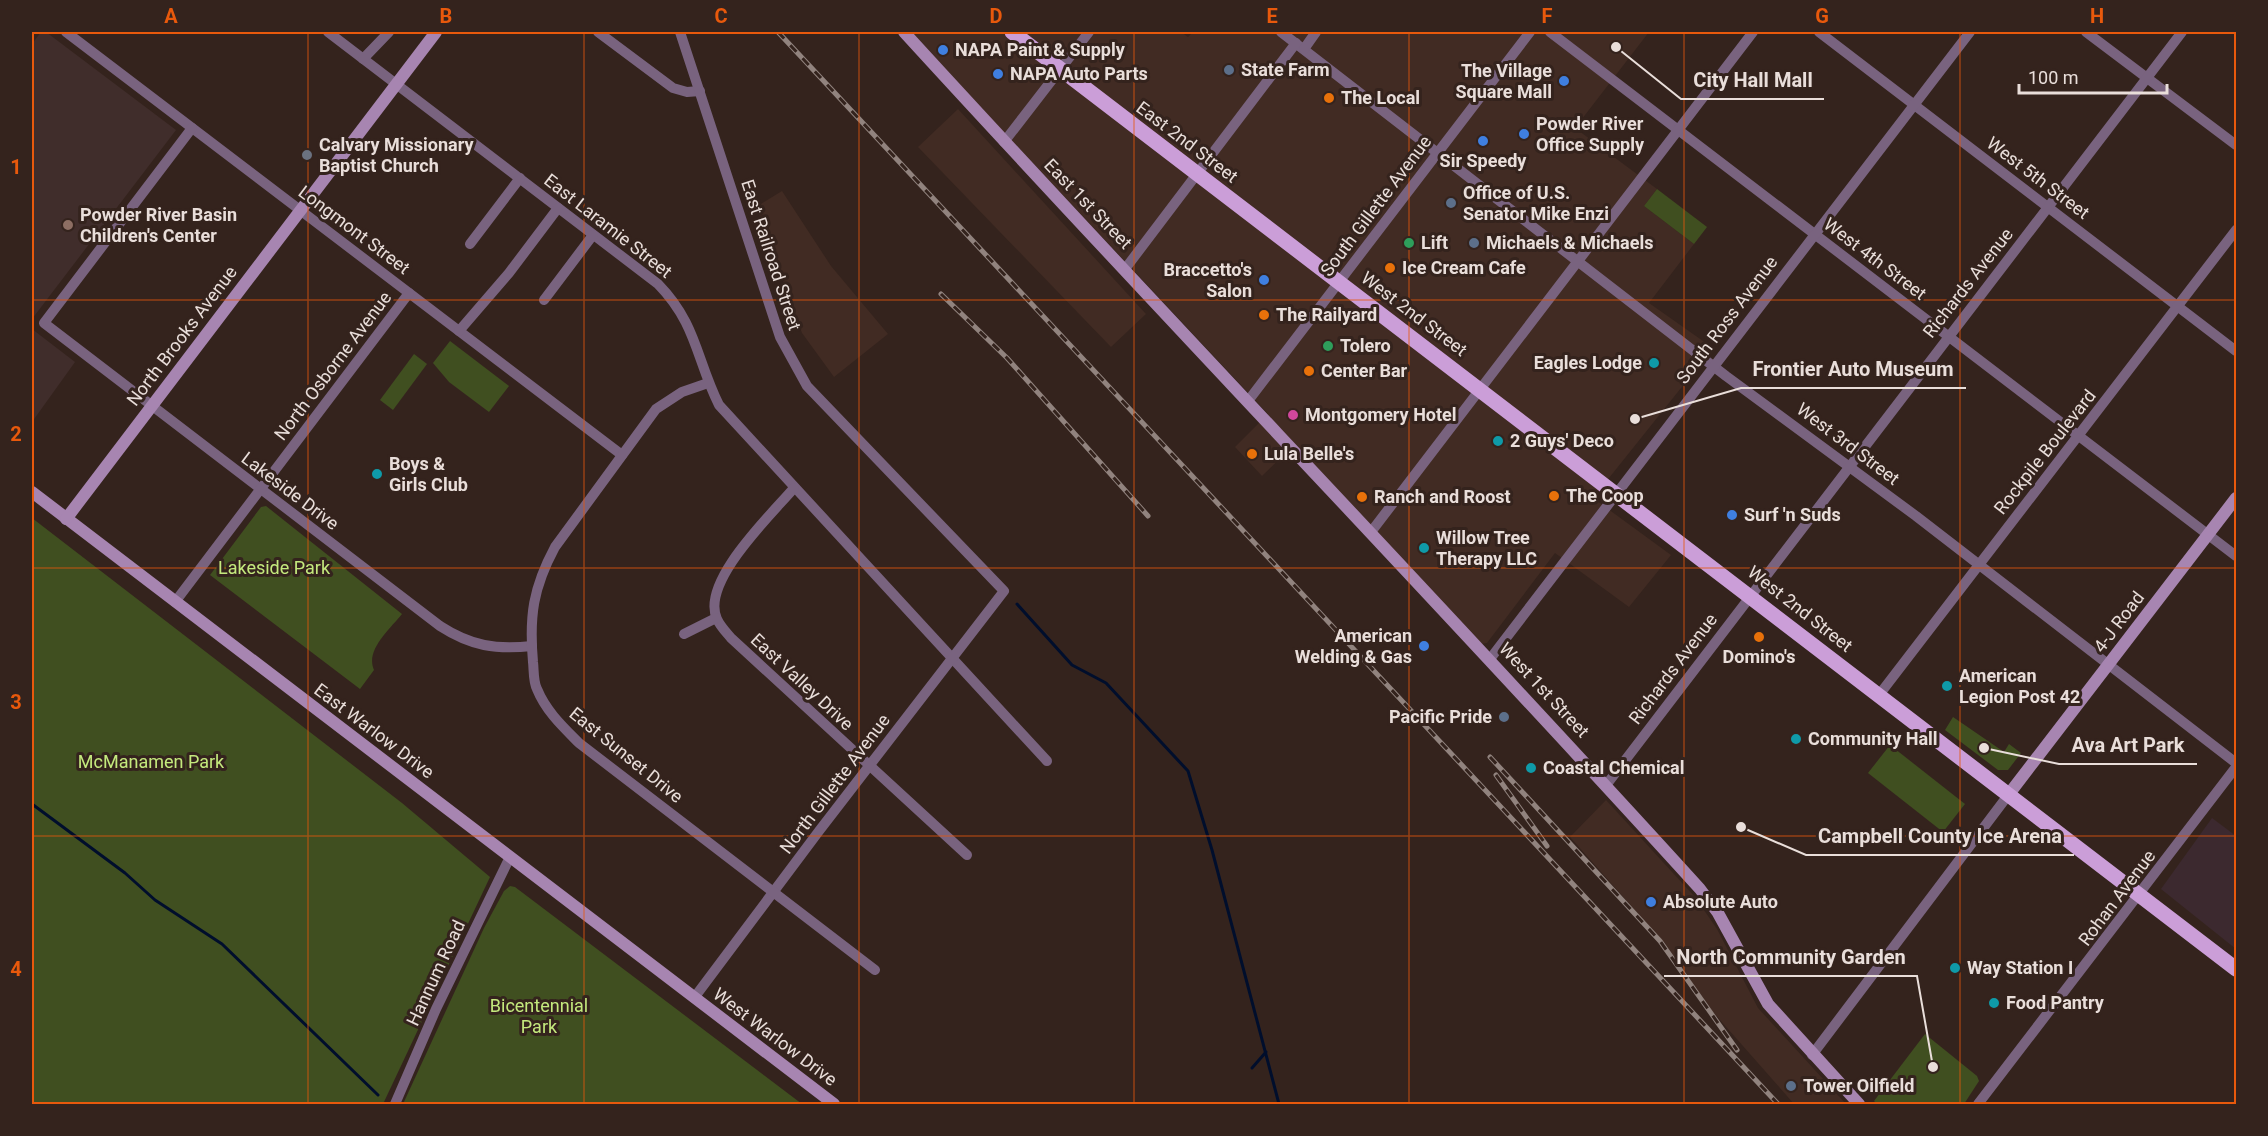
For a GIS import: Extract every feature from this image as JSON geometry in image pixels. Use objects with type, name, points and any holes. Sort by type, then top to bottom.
[{"type":"main road","name":"East 2nd Street","points":[[1012,32],[1339,282]]},
{"type":"main road","name":"West 2nd Street","points":[[1339,282],[2236,969]]},
{"type":"street","name":"Longmont Street","points":[[66,32],[622,455]]},
{"type":"street","points":[[363,58],[389,32]]},
{"type":"street","name":"North Brooks Avenue","points":[[66,519],[436,32]]},
{"type":"street","points":[[598,32],[673,88],[687,92],[700,91]]},
{"type":"street","name":"East Railroad Street","points":[[680,32],[780,337],[807,386],[1004,591]]},
{"type":"street","name":"East 1st Street","points":[[904,32],[1004,142],[1248,401]]},
{"type":"street","points":[[1004,142],[1089,32]]},
{"type":"street","name":"West 3rd Street","points":[[1281,32],[2236,765]]},
{"type":"street","points":[[1125,269],[1300,46],[1316,32]]},
{"type":"street","name":"South Gillette Avenue","points":[[1248,401],[1530,32]]},
{"type":"street","name":"West 4th Street","points":[[1551,32],[2236,556]]},
{"type":"street","points":[[1371,532],[1753,32]]},
{"type":"street","name":"West 5th Street","points":[[1820,32],[2236,351]]},
{"type":"street","name":"South Ross Avenue","points":[[1490,659],[1970,32]]},
{"type":"street","points":[[2086,32],[2236,146]]},
{"type":"street","name":"Richards Avenue","points":[[1607,784],[1848,465],[2182,32]]},
{"type":"street","name":"East Laramie Street","points":[[332,33],[658,284],[677,303],[689,325],[708,383],[719,405],[1047,761]]},
{"type":"street","name":"Lakeside Drive","points":[[192,128],[44,323],[151,407],[460,639],[478,646],[507,649],[532,646]]},
{"type":"street","points":[[470,244],[520,178]]},
{"type":"street","points":[[459,331],[509,273],[558,208]]},
{"type":"street","name":"Rockpile Boulevard","points":[[1879,694],[2236,230]]},
{"type":"street","points":[[544,300],[593,235]]},
{"type":"street","name":"North Osborne Avenue","points":[[175,602],[409,293]]},
{"type":"street","name":"East Sunset Drive","points":[[708,383],[682,392],[656,409],[555,547],[542,571],[533,597],[530,620],[535,687],[552,716],[579,743],[875,970]]},
{"type":"street","name":"West 1st Street","points":[[1248,401],[1607,784],[1700,889],[1718,913],[1768,1004],[1859,1104]]},
{"type":"street","points":[[684,634],[716,618],[715,595],[725,572],[794,488]]},
{"type":"street","name":"East Warlow Drive","points":[[32,492],[694,998]]},
{"type":"street","name":"4-J Road","points":[[1812,1055],[2236,498]]},
{"type":"street","name":"North Gillette Avenue","points":[[694,998],[868,766],[1004,591]]},
{"type":"street","name":"East Valley Drive","points":[[716,618],[731,638],[967,855]]},
{"type":"street","name":"Rohan Avenue","points":[[1978,1104],[2140,895],[2236,765]]},
{"type":"street","name":"Hannum Road","points":[[395,1104],[436,1009],[510,857]]},
{"type":"street","name":"West Warlow Drive","points":[[694,998],[834,1104]]},
{"type":"shaded area","name":"Powder River Basin Children's Center","points":[[41,32],[46,32],[176,130],[32,319],[32,44]]},
{"type":"shaded area","points":[[910,32],[1181,32],[1188,37],[1193,32],[1649,32],[1575,128],[1657,189],[1644,206],[1694,244],[1649,303],[1713,348],[1593,498],[1671,555],[1629,607],[1555,553],[1487,643],[1481,644],[1294,445],[1262,476],[1235,447],[1268,414]]},
{"type":"shaded area","points":[[958,109],[1146,314],[1111,347],[918,147]]},
{"type":"shaded area","points":[[782,191],[831,266],[888,334],[834,377],[802,333],[756,207]]},
{"type":"shaded area","points":[[32,329],[75,362],[32,422]]},
{"type":"shaded area","points":[[1606,800],[1695,897],[1717,929],[1758,1008],[1846,1104],[1794,1104],[1713,1012],[1665,944],[1570,837]]},
{"type":"shaded area","points":[[2212,818],[2236,836],[2236,949],[2161,889]]},
{"type":"green space","points":[[1657,189],[1707,227],[1694,244],[1644,206]]},
{"type":"green space","points":[[450,341],[509,386],[489,412],[449,382],[433,363]]},
{"type":"green space","points":[[414,354],[427,364],[393,410],[380,400]]},
{"type":"green space","name":"Lakeside Park","points":[[266,506],[402,614],[376,647],[372,662],[374,670],[360,689],[210,575],[261,507]]},
{"type":"green space","name":"McManamen Park","points":[[32,518],[402,803],[490,877],[383,1104],[32,1104]]},
{"type":"green space","points":[[1953,717],[2004,752],[2009,744],[2021,753],[2008,770],[1998,770],[1945,730]]},
{"type":"green space","points":[[1890,745],[1965,804],[1943,832],[1868,773]]},
{"type":"green space","name":"Bicentennial Park","points":[[510,886],[515,887],[802,1104],[403,1104],[484,928],[504,891]]},
{"type":"green space","points":[[1925,1034],[1977,1076],[1979,1081],[1964,1104],[1877,1104],[1874,1101]]},
{"type":"waterway","points":[[1017,604],[1072,665],[1106,683],[1188,771],[1212,850],[1279,1104]]},
{"type":"waterway","points":[[32,804],[125,873],[155,900],[222,944],[378,1095]]},
{"type":"waterway","points":[[1252,1068],[1266,1052]]},
{"type":"railway","points":[[778,32],[1778,1104]]},
{"type":"railway","points":[[941,294],[1007,358],[1148,516]]},
{"type":"railway","points":[[1490,757],[1660,941],[1737,1050]]},
{"type":"railway","points":[[1496,775],[1547,846]]},
{"type":"place","name":"City Hall Mall","points":[[1616,47]]},
{"type":"place","name":"NAPA Paint & Supply","points":[[943,50]]},
{"type":"place","name":"State Farm","points":[[1229,70]]},
{"type":"place","name":"NAPA Auto Parts","points":[[998,74]]},
{"type":"place","name":"The Village Square Mall","points":[[1564,81]]},
{"type":"place","name":"The Local","points":[[1329,98]]},
{"type":"place","name":"Powder River Office Supply","points":[[1524,134]]},
{"type":"place","name":"Sir Speedy","points":[[1483,141]]},
{"type":"place","name":"Calvary Missionary Baptist Church","points":[[307,155]]},
{"type":"place","name":"Office of U.S. Senator Mike Enzi","points":[[1451,203]]},
{"type":"place","name":"Powder River Basin Children's Center","points":[[68,225]]},
{"type":"place","name":"Lift","points":[[1409,243]]},
{"type":"place","name":"Michaels & Michaels","points":[[1474,243]]},
{"type":"place","name":"Ice Cream Cafe","points":[[1390,268]]},
{"type":"place","name":"Braccetto's Salon","points":[[1264,280]]},
{"type":"place","name":"The Railyard","points":[[1264,315]]},
{"type":"place","name":"Tolero","points":[[1328,346]]},
{"type":"place","name":"Eagles Lodge","points":[[1654,363]]},
{"type":"place","name":"Center Bar","points":[[1309,371]]},
{"type":"place","name":"Montgomery Hotel","points":[[1293,415]]},
{"type":"place","name":"Frontier Auto Museum","points":[[1635,419]]},
{"type":"place","name":"2 Guys' Deco","points":[[1498,441]]},
{"type":"place","name":"Lula Belle's","points":[[1252,454]]},
{"type":"place","name":"Boys & Girls Club","points":[[377,474]]},
{"type":"place","name":"The Coop","points":[[1554,496]]},
{"type":"place","name":"Ranch and Roost","points":[[1362,497]]},
{"type":"place","name":"Surf 'n Suds","points":[[1732,515]]},
{"type":"place","name":"Willow Tree Therapy LLC","points":[[1424,548]]},
{"type":"place","name":"Domino's","points":[[1759,637]]},
{"type":"place","name":"American Welding & Gas","points":[[1424,646]]},
{"type":"place","name":"American Legion Post 42","points":[[1947,686]]},
{"type":"place","name":"Pacific Pride","points":[[1504,717]]},
{"type":"place","name":"Community Hall","points":[[1796,739]]},
{"type":"place","name":"Ava Art Park","points":[[1984,748]]},
{"type":"place","name":"Coastal Chemical","points":[[1531,768]]},
{"type":"place","name":"Campbell County Ice Arena","points":[[1741,827]]},
{"type":"place","name":"Absolute Auto","points":[[1651,902]]},
{"type":"place","name":"Way Station I","points":[[1955,968]]},
{"type":"place","name":"Food Pantry","points":[[1994,1003]]},
{"type":"place","name":"North Community Garden","points":[[1933,1067]]},
{"type":"place","name":"Tower Oilfield","points":[[1791,1086]]}]
